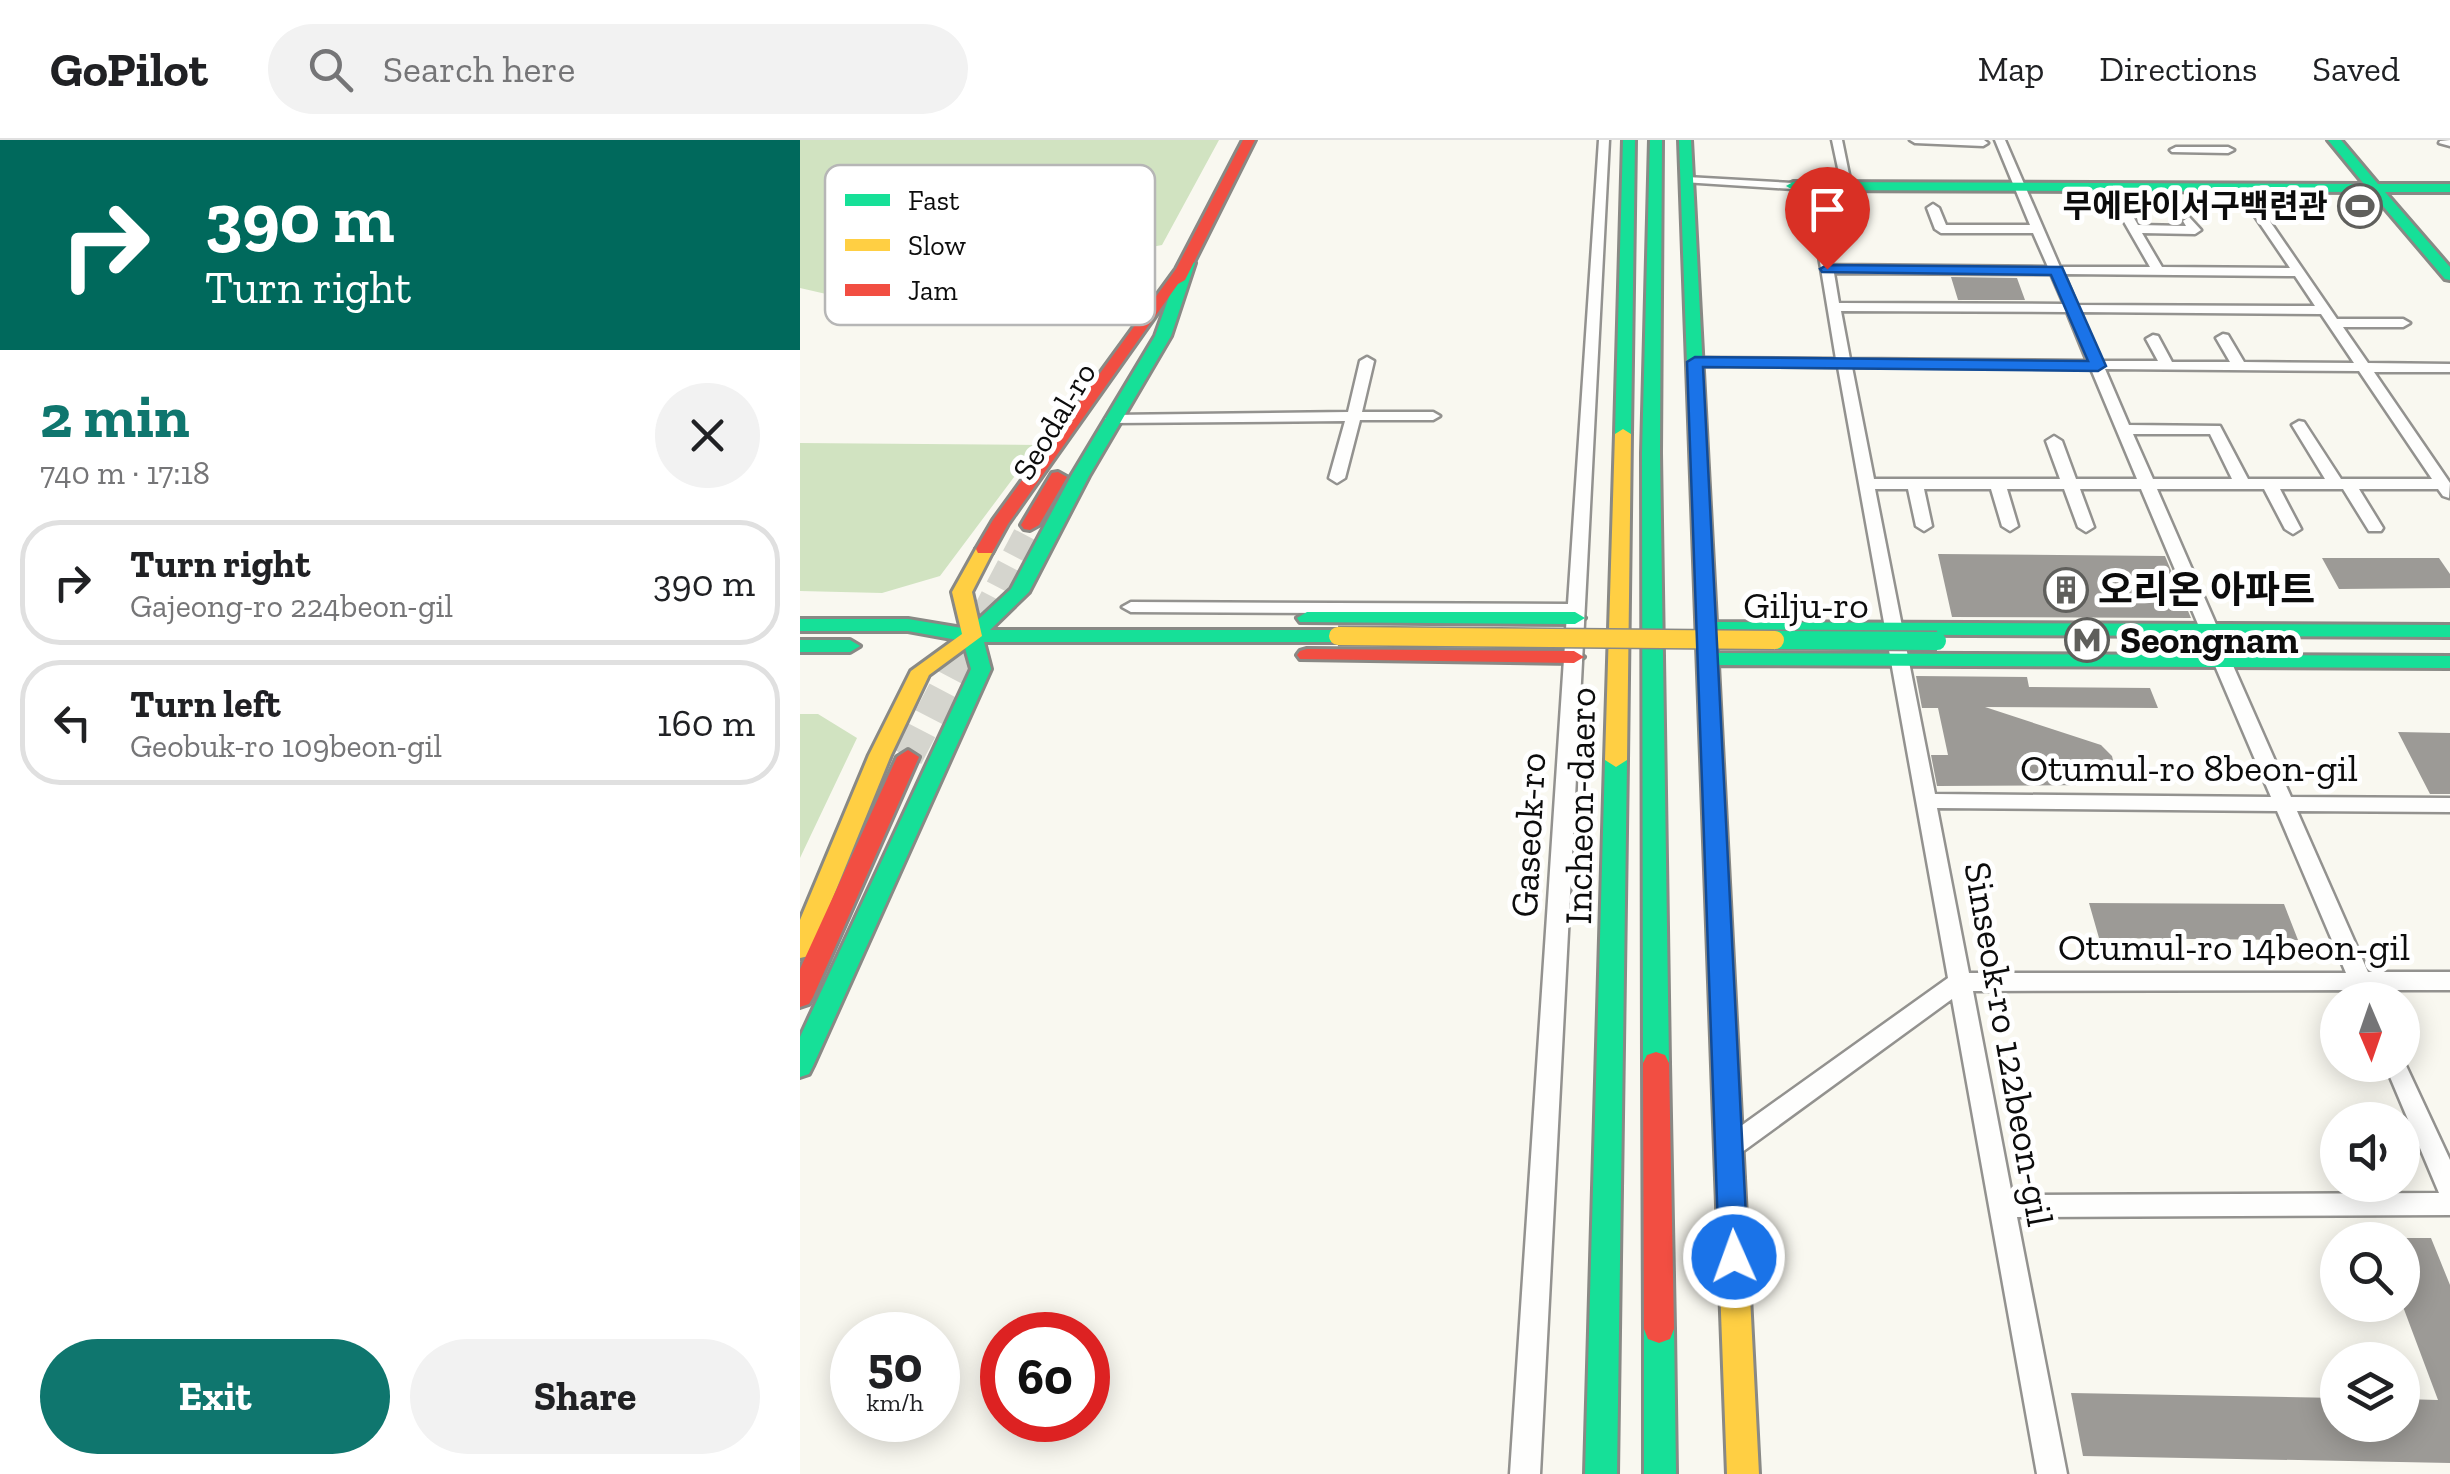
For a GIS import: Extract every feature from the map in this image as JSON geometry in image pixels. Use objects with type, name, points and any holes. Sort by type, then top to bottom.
[{"type":"main road","name":"Seodal-ro","points":[[1155,322],[1249,140]]},
{"type":"main road","name":"Incheon-daero","points":[[1600,1474],[1628,140]]},
{"type":"main road","name":"Incheon-daero","points":[[1656,140],[1651,453],[1660,1474]]},
{"type":"main road","points":[[1657,177],[1668,140]]},
{"type":"main road","points":[[1686,140],[1743,1474]]},
{"type":"main road","points":[[2334,140],[2450,276]]},
{"type":"main road","points":[[1802,186],[2450,188]]},
{"type":"main road","points":[[999,524],[1015,543],[1036,539],[1164,336],[1188,263]]},
{"type":"main road","points":[[1155,302],[1188,263]]},
{"type":"main road","points":[[800,1066],[982,668],[962,592],[999,524],[1139,325]]},
{"type":"main road","name":"Seodal-ro","points":[[1042,526],[1154,325]]},
{"type":"main road","points":[[800,949],[880,756],[921,672],[972,636],[1020,592],[1042,526]]},
{"type":"main road","name":"Gilju-ro","points":[[1041,636],[1133,618],[1576,613]]},
{"type":"main road","name":"Gilju-ro","points":[[800,625],[908,625],[972,636]]},
{"type":"main road","points":[[1707,628],[2450,631]]},
{"type":"main road","name":"Gilju-ro","points":[[800,646],[897,645],[972,636],[2450,646]]},
{"type":"main road","name":"Gilju-ro","points":[[1041,636],[1094,653],[1574,657]]},
{"type":"main road","points":[[1708,658],[2450,662]]},
{"type":"main road","points":[[880,756],[914,740],[936,745],[941,757]]},
{"type":"main road","points":[[800,997],[908,757]]},
{"type":"street","name":"Gaseok-ro","points":[[1526,1474],[1604,140]]},
{"type":"street","points":[[1837,140],[1848,186]]},
{"type":"street","points":[[1915,140],[1983,143]]},
{"type":"street","points":[[2000,140],[2209,629]]},
{"type":"street","points":[[2176,150],[2228,150]]},
{"type":"street","points":[[1687,185],[1769,190],[1802,186]]},
{"type":"street","name":"Sinseok-ro 122beon-gil","points":[[1802,186],[1827,269],[2052,1474]]},
{"type":"street","points":[[2110,187],[2158,271]]},
{"type":"street","points":[[2241,187],[2446,489]]},
{"type":"street","points":[[1933,208],[1941,229],[2038,229]]},
{"type":"street","points":[[2134,229],[2195,230],[2189,221]]},
{"type":"street","points":[[1827,269],[2296,272]]},
{"type":"street","points":[[1834,308],[2073,309],[2327,316],[2402,323]]},
{"type":"street","points":[[2223,338],[2240,367]]},
{"type":"street","points":[[2153,340],[2168,367]]},
{"type":"street","points":[[1337,478],[1367,361]]},
{"type":"street","points":[[1695,362],[2450,368]]},
{"type":"street","points":[[1112,419],[1433,416]]},
{"type":"street","points":[[2299,425],[2375,528]]},
{"type":"street","points":[[2125,430],[2215,430],[2243,484]]},
{"type":"street","points":[[2054,441],[2086,527]]},
{"type":"street","points":[[1868,484],[2342,484],[2446,489]]},
{"type":"street","points":[[1915,484],[1924,526]]},
{"type":"street","points":[[1998,484],[2010,526]]},
{"type":"street","points":[[2270,484],[2293,529]]},
{"type":"street","points":[[1131,607],[1576,613]]},
{"type":"street","points":[[2222,661],[2361,982]]},
{"type":"street","name":"Otumul-ro 8beon-gil","points":[[1927,802],[2450,805]]},
{"type":"street","points":[[1729,1148],[1959,982]]},
{"type":"street","name":"Otumul-ro 14beon-gil","points":[[1959,982],[2320,990]]},
{"type":"street","name":"Otumul-ro 14beon-gil","points":[[2420,985],[2450,982]]},
{"type":"street","points":[[2404,1082],[2450,1188]]},
{"type":"street","points":[[2000,1206],[2450,1204]]},
{"type":"green space","points":[[800,140],[1219,140],[1162,245],[1155,246],[1155,165],[825,165],[825,294],[800,288]]},
{"type":"green space","points":[[800,443],[1038,445],[940,576],[882,593],[800,591]]},
{"type":"green space","points":[[800,714],[818,714],[857,738],[800,858]]},
{"type":"building","points":[[1951,277],[2017,278],[2025,300],[1958,300]]},
{"type":"building","name":"오리온 아파트","points":[[1938,554],[2165,556],[2191,618],[1952,617]]},
{"type":"building","points":[[2322,558],[2439,558],[2450,574],[2450,588],[2339,589]]},
{"type":"building","points":[[1916,676],[2027,677],[2029,687],[2150,688],[2158,708],[1985,707],[2101,745],[2112,756],[2115,769],[2097,785],[1937,786],[1931,755],[1948,755],[1938,708],[1922,708]]},
{"type":"building","points":[[2398,732],[2450,733],[2450,794],[2430,794]]},
{"type":"building","points":[[2089,903],[2284,904],[2298,940],[2099,938]]},
{"type":"building","points":[[2420,1238],[2431,1238],[2450,1285],[2450,1463],[2083,1456],[2071,1393],[2320,1398],[2320,1442],[2420,1442],[2420,1400],[2438,1400],[2420,1342],[2416,1342],[2409,1322],[2420,1322]]},
{"type":"tunnel","points":[[965,649],[1030,525]]},
{"type":"tunnel","points":[[908,757],[966,646]]},
{"type":"traffic: fast","points":[[1623,434],[1629,140]]},
{"type":"traffic: fast","points":[[1656,140],[1651,453],[1656,1063]]},
{"type":"traffic: fast","points":[[1685,140],[1730,1178]]},
{"type":"traffic: fast","points":[[2334,140],[2450,276]]},
{"type":"traffic: fast","points":[[1793,186],[2450,188]]},
{"type":"traffic: fast","points":[[800,1066],[981,669],[972,636],[1019,592],[1080,476],[1163,336],[1188,263]]},
{"type":"traffic: fast","points":[[1307,618],[1575,618]]},
{"type":"traffic: fast","points":[[800,625],[908,625],[972,636],[1338,636]]},
{"type":"traffic: fast","points":[[1708,628],[2450,631]]},
{"type":"traffic: fast","points":[[1775,640],[1937,641]]},
{"type":"traffic: fast","points":[[800,646],[850,646]]},
{"type":"traffic: fast","points":[[1708,659],[2450,662]]},
{"type":"traffic: fast","points":[[1601,1474],[1616,760]]},
{"type":"traffic: fast","points":[[1659,1329],[1660,1474]]},
{"type":"traffic: slow","points":[[1616,760],[1623,434]]},
{"type":"traffic: slow","points":[[800,949],[880,755],[921,671],[972,636],[962,592],[985,549]]},
{"type":"traffic: slow","points":[[1338,636],[1775,640]]},
{"type":"traffic: slow","points":[[1730,1178],[1743,1474]]},
{"type":"traffic: jam","points":[[1178,280],[1249,140]]},
{"type":"traffic: jam","points":[[1155,306],[1179,273]]},
{"type":"traffic: jam","points":[[985,549],[1142,325]]},
{"type":"traffic: jam","points":[[1030,525],[1058,477]]},
{"type":"traffic: jam","points":[[1307,655],[1574,657]]},
{"type":"traffic: jam","points":[[800,997],[908,757]]},
{"type":"traffic: jam","points":[[1656,1063],[1659,1329]]},
{"type":"place","name":"무에타이서구백련관","points":[[2360,206]]},
{"type":"place","name":"오리온 아파트","points":[[2066,590]]},
{"type":"place","name":"Seongnam","points":[[2087,640]]},
{"type":"route","points":[[1734,1257],[1695,362],[2098,366],[2056,270],[1827,269]]}]
